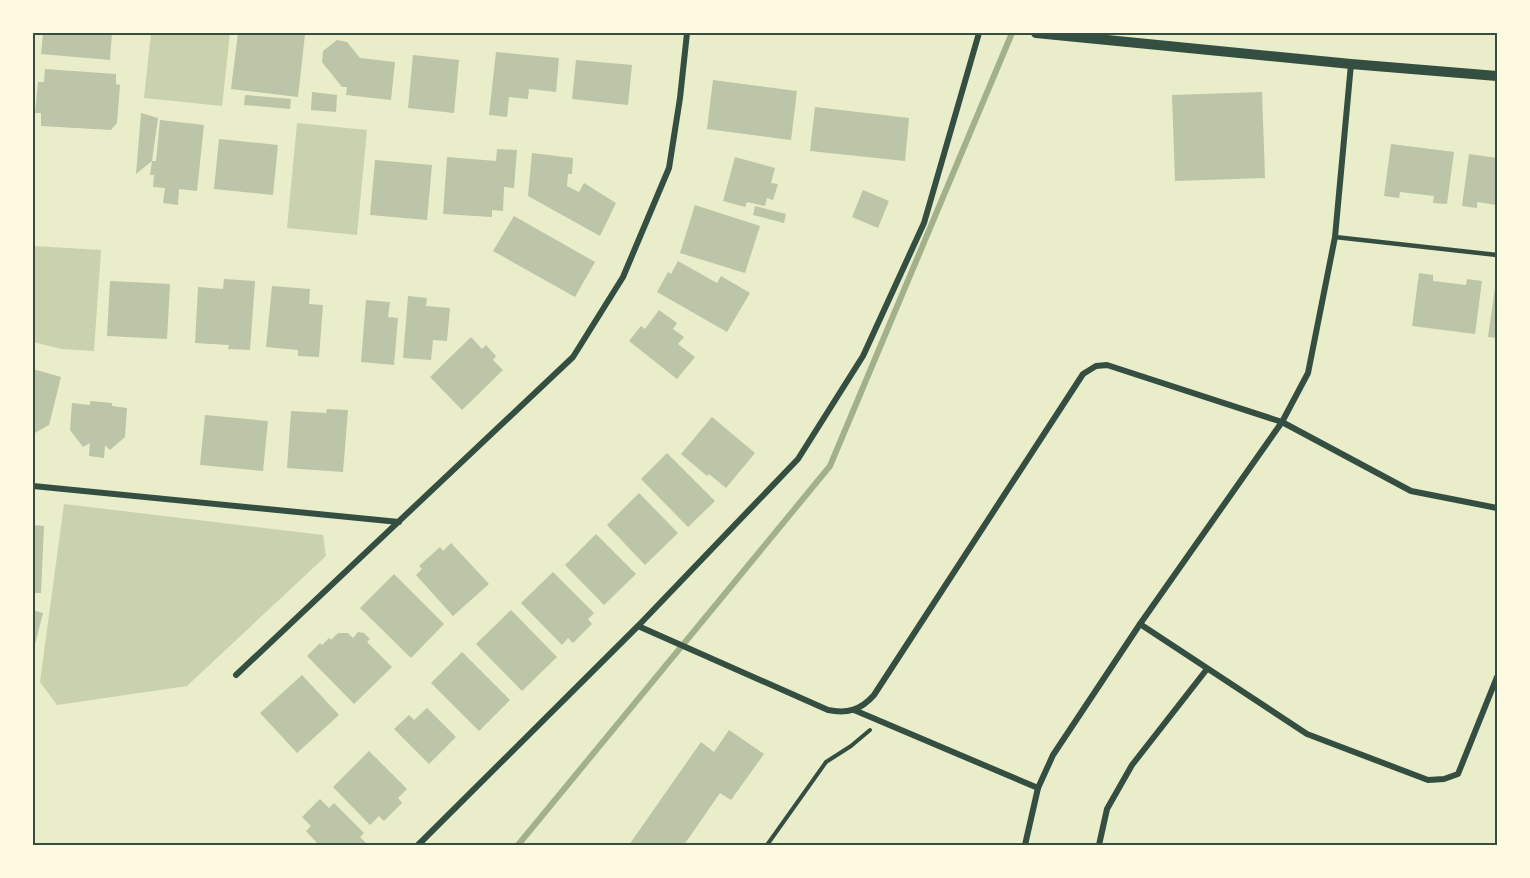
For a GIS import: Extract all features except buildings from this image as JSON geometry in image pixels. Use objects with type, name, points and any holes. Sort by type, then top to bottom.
[{"type":"street","points":[[236,675],[573,357],[623,278],[669,168],[687,33]]},
{"type":"street","points":[[418,845],[638,626],[798,459],[863,356],[924,223],[979,33]]},
{"type":"street","points":[[1036,33],[1351,64],[1497,75]]},
{"type":"street","points":[[1025,845],[1038,788],[1053,755],[1140,624],[1282,422],[1308,373],[1335,237],[1351,64]]},
{"type":"street","points":[[638,626],[828,710],[845,712],[861,707],[874,695],[1083,374],[1096,366],[1107,365],[1282,422],[1411,491],[1497,508]]},
{"type":"street","points":[[33,486],[399,522]]},
{"type":"street","points":[[1140,624],[1307,734],[1428,780],[1444,779],[1458,774],[1497,677]]},
{"type":"street","points":[[1098,845],[1107,809],[1132,765],[1207,669]]},
{"type":"street","points":[[854,710],[1038,788]]},
{"type":"lane","points":[[1335,237],[1497,255]]},
{"type":"path","points":[[767,845],[826,762],[866,734],[879,721]]},
{"type":"green space","points":[[151,33],[230,33],[222,106],[144,98]]},
{"type":"green space","points":[[297,123],[367,130],[357,235],[287,228]]},
{"type":"green space","points":[[33,246],[101,250],[94,351],[61,349],[33,342]]},
{"type":"green space","points":[[64,504],[323,535],[326,556],[187,686],[57,705],[40,682]]},
{"type":"waterway","points":[[518,845],[830,466],[1012,33]]}]
